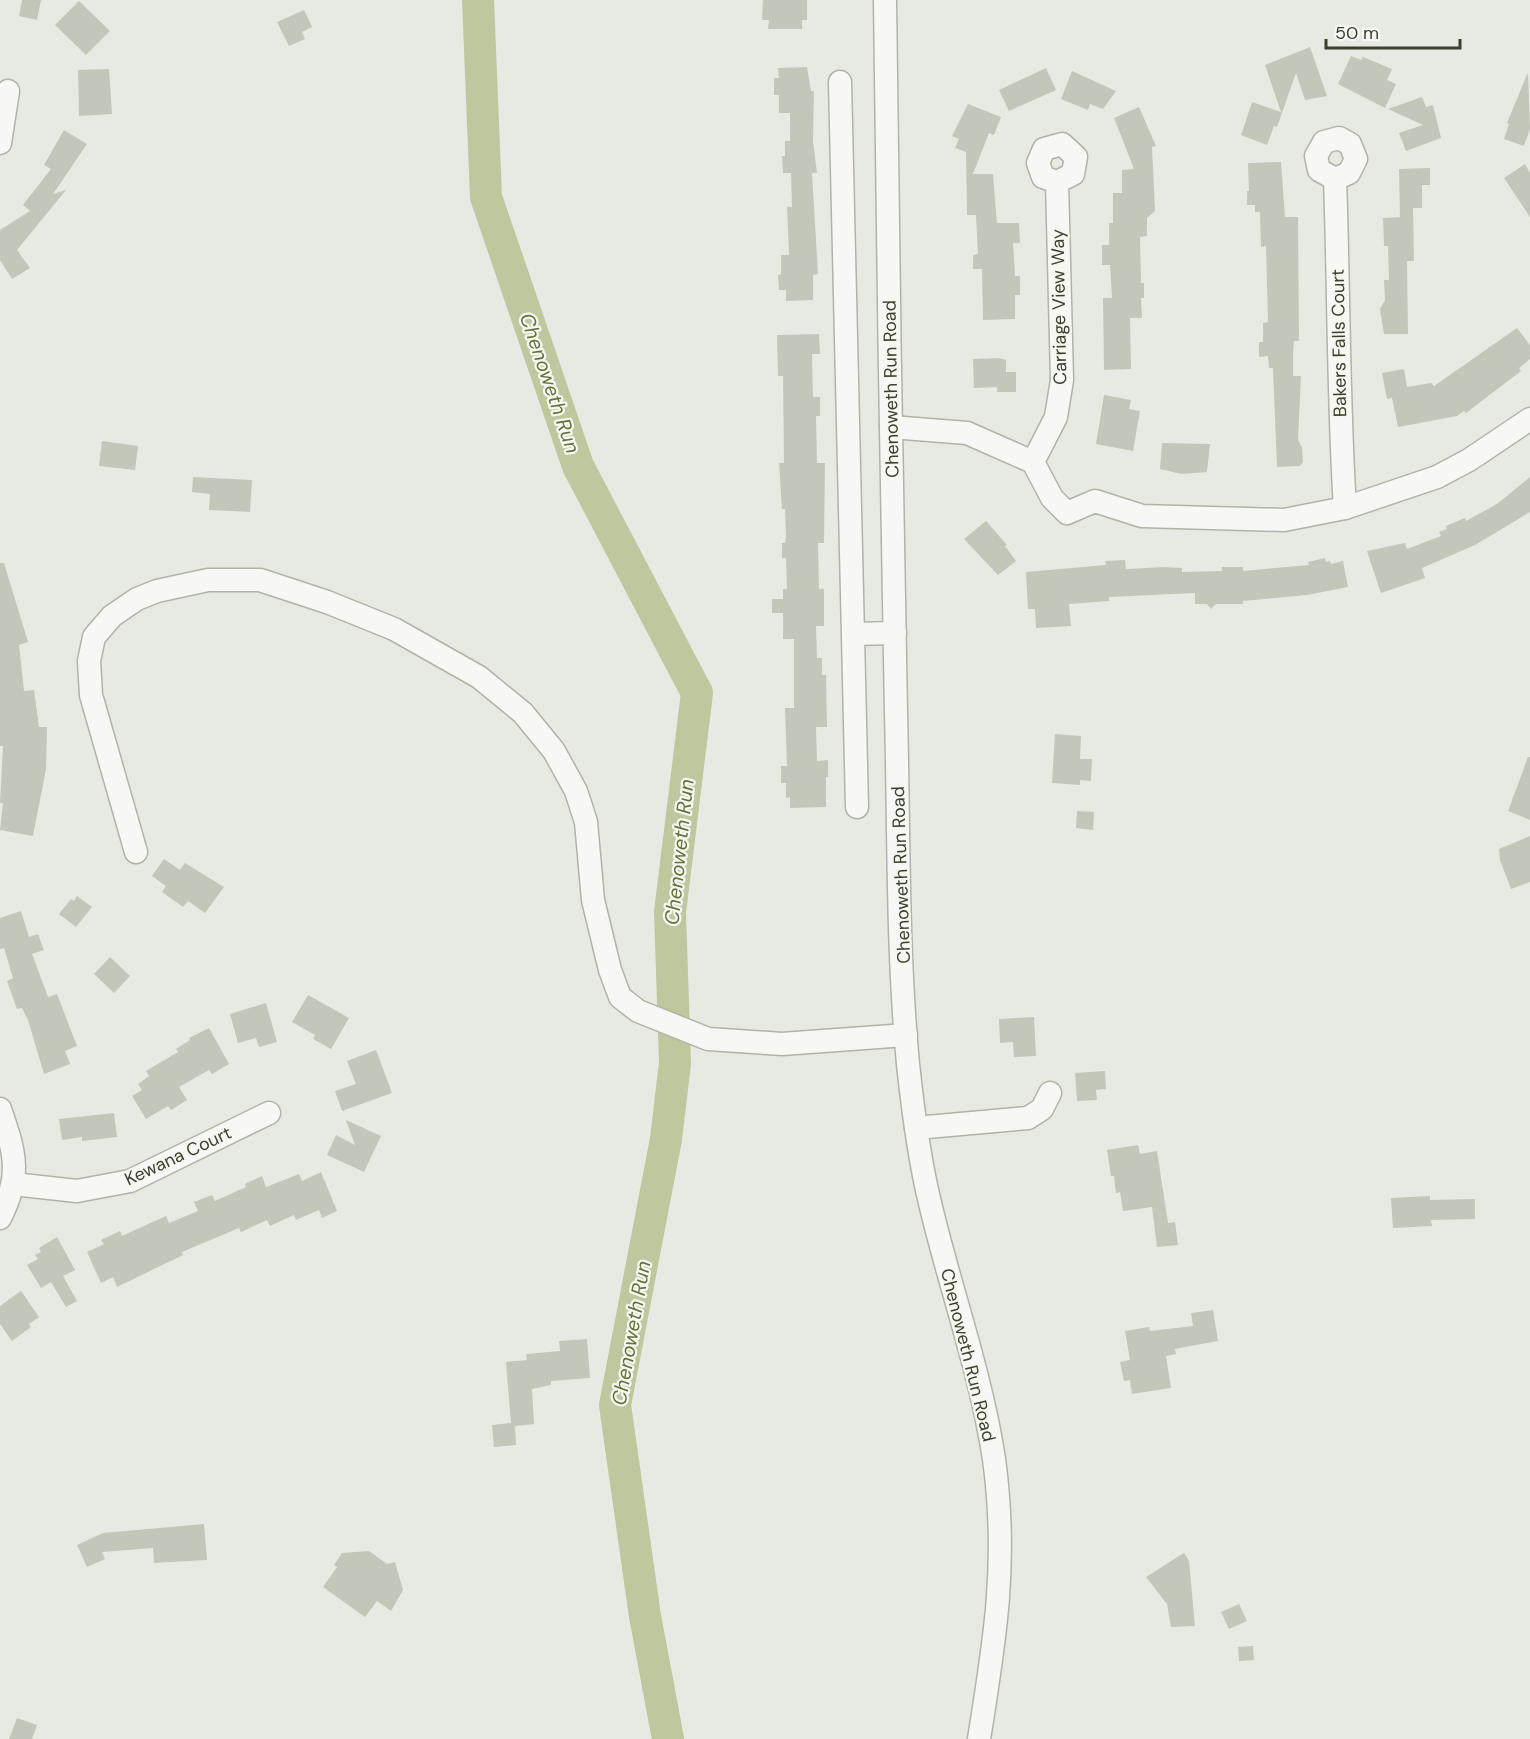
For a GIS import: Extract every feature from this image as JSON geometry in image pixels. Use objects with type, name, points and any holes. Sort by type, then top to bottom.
[{"type":"street","name":"Chenoweth Run Road","points":[[885,0],[894,633],[906,1035],[916,1128],[929,1201],[975,1375],[994,1460],[1001,1536],[1001,1575],[998,1622],[980,1739]]},
{"type":"street","points":[[840,82],[857,807]]},
{"type":"street","points":[[0,143],[8,91]]},
{"type":"street","name":"Bakers Falls Court","points":[[1335,178],[1340,294],[1340,412],[1345,508]]},
{"type":"street","name":"Carriage View Way","points":[[1032,462],[1056,417],[1062,380],[1057,182]]},
{"type":"street","points":[[891,426],[967,433],[1032,462],[1052,498],[1066,513],[1095,501],[1142,516],[1284,520],[1345,508],[1437,477],[1478,455],[1530,419]]},
{"type":"street","points":[[135,852],[91,695],[89,661],[94,637],[112,616],[137,598],[157,591],[208,580],[260,580],[327,602],[394,629],[479,677],[523,713],[554,751],[576,791],[586,822],[593,900],[610,970],[620,997],[638,1011],[708,1039],[782,1044],[906,1035]]},
{"type":"street","points":[[854,634],[894,633]]},
{"type":"street","points":[[916,1128],[1028,1118],[1042,1109],[1050,1094]]},
{"type":"street","points":[[0,1109],[14,1149],[12,1184],[0,1218]]},
{"type":"street","name":"Kewana Court","points":[[12,1184],[77,1191],[130,1181],[269,1113]]},
{"type":"building","points":[[22,0],[41,0],[37,20],[19,16]]},
{"type":"building","points":[[763,0],[807,0],[807,20],[802,20],[802,29],[768,29],[769,20],[762,20]]},
{"type":"building","points":[[79,1],[110,31],[86,55],[55,25]]},
{"type":"building","points":[[304,10],[312,27],[302,32],[305,39],[289,46],[277,22]]},
{"type":"building","points":[[1310,47],[1327,96],[1305,100],[1296,73],[1277,127],[1274,126],[1267,145],[1241,135],[1252,102],[1281,112],[1265,65]]},
{"type":"building","points":[[1351,56],[1361,60],[1363,57],[1392,69],[1387,80],[1396,84],[1385,108],[1338,84]]},
{"type":"building","points":[[807,67],[811,91],[814,91],[813,141],[817,173],[812,173],[818,274],[813,275],[813,300],[786,301],[786,290],[779,290],[778,275],[781,274],[781,255],[789,255],[787,207],[792,207],[791,173],[783,173],[782,156],[785,156],[785,141],[790,141],[790,113],[779,113],[779,95],[774,95],[774,78],[779,78],[778,68]]},
{"type":"building","points":[[1046,68],[1056,90],[1009,111],[999,90]]},
{"type":"building","points":[[109,69],[112,114],[79,116],[78,70]]},
{"type":"building","points":[[1072,71],[1116,91],[1103,109],[1090,104],[1088,110],[1061,99]]},
{"type":"building","points":[[1528,72],[1530,129],[1524,146],[1504,139],[1509,124],[1507,123]]},
{"type":"building","points":[[1422,97],[1426,107],[1433,105],[1441,138],[1406,151],[1399,133],[1423,125],[1388,109]]},
{"type":"building","points":[[968,104],[1001,117],[994,135],[989,133],[973,174],[993,174],[997,223],[1019,223],[1020,243],[1013,243],[1015,276],[1020,276],[1020,295],[1015,295],[1015,319],[983,320],[982,269],[973,269],[973,255],[978,254],[976,215],[967,215],[966,152],[955,148],[959,139],[952,136]]},
{"type":"building","points":[[1139,107],[1156,146],[1152,147],[1155,211],[1147,218],[1147,236],[1140,237],[1141,283],[1144,283],[1144,298],[1141,298],[1142,318],[1130,318],[1131,369],[1104,370],[1103,298],[1112,298],[1110,265],[1102,265],[1102,245],[1109,245],[1109,223],[1113,223],[1113,193],[1122,193],[1122,170],[1134,169],[1114,118]]},
{"type":"building","points":[[64,130],[87,144],[53,194],[66,190],[17,250],[30,268],[12,279],[0,260],[0,230],[30,211],[23,205],[51,169],[44,165]]},
{"type":"building","points":[[1281,162],[1285,217],[1298,217],[1299,341],[1294,341],[1293,376],[1301,376],[1298,439],[1302,448],[1303,462],[1300,466],[1277,467],[1273,368],[1269,368],[1268,356],[1259,357],[1259,342],[1263,342],[1263,323],[1268,322],[1266,246],[1261,247],[1260,212],[1255,212],[1255,205],[1247,205],[1247,191],[1249,191],[1248,163]]},
{"type":"building","points":[[1525,164],[1530,173],[1530,217],[1504,178]]},
{"type":"building","points":[[1430,168],[1430,185],[1422,185],[1422,208],[1413,208],[1414,261],[1407,261],[1408,334],[1384,334],[1380,309],[1385,300],[1384,280],[1389,280],[1388,246],[1384,246],[1383,218],[1400,217],[1399,169]]},
{"type":"building","points":[[1517,328],[1530,345],[1530,359],[1519,368],[1521,371],[1466,413],[1464,411],[1457,416],[1398,427],[1392,398],[1387,399],[1382,373],[1404,369],[1407,387],[1431,383],[1434,386]]},
{"type":"building","points":[[819,334],[820,354],[812,354],[813,397],[820,397],[820,416],[816,416],[817,463],[825,463],[824,543],[818,543],[819,589],[824,589],[824,626],[816,626],[817,658],[822,658],[822,675],[826,675],[827,727],[816,727],[817,761],[828,760],[828,777],[826,777],[826,807],[790,808],[790,797],[786,798],[786,783],[781,783],[781,766],[787,766],[785,708],[794,708],[794,639],[783,639],[783,613],[772,613],[772,599],[783,599],[783,589],[787,589],[786,558],[782,558],[782,543],[785,543],[786,536],[785,509],[782,509],[779,463],[784,463],[783,376],[778,376],[777,335]]},
{"type":"building","points":[[973,359],[1006,360],[1006,372],[1016,372],[1016,392],[997,392],[997,387],[974,388]]},
{"type":"building","points":[[1104,395],[1131,400],[1129,409],[1140,411],[1133,451],[1096,444]]},
{"type":"building","points":[[102,441],[138,446],[135,470],[99,466]]},
{"type":"building","points":[[1162,443],[1210,444],[1207,472],[1181,474],[1160,469]]},
{"type":"building","points":[[193,477],[252,480],[250,512],[209,510],[210,494],[192,492]]},
{"type":"building","points":[[1530,477],[1530,512],[1475,545],[1422,568],[1425,578],[1381,593],[1367,551],[1405,543],[1407,549],[1441,536],[1439,532],[1447,529],[1446,526],[1465,518],[1466,521],[1497,504]]},
{"type":"building","points":[[986,521],[1007,545],[1005,546],[1016,561],[998,575],[964,539]]},
{"type":"building","points":[[1325,558],[1326,562],[1330,561],[1331,564],[1343,561],[1348,587],[1307,595],[1243,601],[1243,604],[1216,604],[1211,609],[1207,604],[1195,604],[1195,593],[1109,597],[1109,601],[1069,604],[1071,626],[1036,628],[1035,609],[1028,609],[1026,572],[1106,565],[1105,561],[1125,560],[1126,569],[1164,567],[1182,568],[1182,572],[1222,571],[1222,567],[1243,567],[1243,571],[1309,565],[1308,562]]},
{"type":"building","points":[[0,563],[4,563],[28,642],[19,645],[24,691],[34,690],[39,727],[47,727],[46,769],[33,836],[0,830],[3,803],[0,803],[3,746],[0,746]]},
{"type":"building","points":[[1055,734],[1081,736],[1080,759],[1092,759],[1091,781],[1080,780],[1080,785],[1052,783]]},
{"type":"building","points":[[1528,757],[1530,757],[1530,820],[1508,811]]},
{"type":"building","points":[[1077,811],[1094,812],[1093,830],[1076,828]]},
{"type":"building","points":[[1530,836],[1530,882],[1511,889],[1500,860],[1499,849]]},
{"type":"building","points":[[164,859],[180,870],[185,863],[224,887],[205,913],[188,901],[183,907],[162,892],[166,886],[152,876]]},
{"type":"building","points":[[77,896],[92,907],[76,927],[59,914],[71,899],[74,901]]},
{"type":"building","points":[[21,911],[29,937],[38,934],[44,950],[32,954],[48,997],[57,994],[77,1046],[65,1051],[70,1064],[44,1074],[28,1020],[22,1008],[17,1009],[7,981],[13,978],[4,948],[0,949],[0,918]]},
{"type":"building","points":[[110,957],[130,976],[114,993],[94,974]]},
{"type":"building","points":[[308,995],[349,1018],[331,1049],[313,1039],[315,1035],[292,1022]]},
{"type":"building","points":[[266,1003],[277,1042],[259,1047],[256,1038],[238,1043],[230,1014]]},
{"type":"building","points":[[1034,1017],[1036,1056],[1014,1057],[1013,1042],[1000,1043],[999,1019]]},
{"type":"building","points":[[209,1028],[229,1064],[212,1074],[209,1070],[179,1087],[187,1100],[171,1110],[168,1106],[146,1119],[132,1096],[142,1090],[138,1084],[149,1076],[146,1071],[178,1052],[176,1049],[190,1040],[189,1038]]},
{"type":"building","points":[[376,1050],[392,1093],[342,1111],[335,1091],[356,1084],[347,1061]]},
{"type":"building","points":[[1105,1071],[1106,1089],[1096,1090],[1097,1100],[1077,1101],[1075,1073]]},
{"type":"building","points":[[114,1113],[117,1137],[82,1141],[82,1137],[62,1140],[59,1119]]},
{"type":"building","points":[[346,1120],[381,1136],[364,1172],[327,1155],[336,1135],[355,1145]]},
{"type":"building","points":[[1138,1145],[1140,1154],[1157,1151],[1168,1223],[1175,1222],[1178,1245],[1157,1247],[1152,1207],[1123,1211],[1120,1192],[1116,1193],[1114,1176],[1111,1176],[1107,1150]]},
{"type":"building","points":[[321,1172],[337,1211],[322,1218],[319,1210],[296,1220],[294,1215],[270,1226],[267,1220],[241,1232],[239,1228],[182,1252],[183,1255],[117,1287],[113,1277],[101,1283],[87,1252],[104,1244],[101,1240],[120,1231],[122,1236],[166,1216],[169,1223],[198,1211],[194,1202],[212,1195],[215,1201],[246,1187],[245,1184],[262,1176],[266,1187],[299,1174],[302,1181]]},
{"type":"building","points":[[1430,1196],[1430,1200],[1475,1199],[1475,1219],[1431,1220],[1432,1226],[1393,1228],[1391,1198]]},
{"type":"building","points":[[57,1237],[75,1270],[63,1276],[77,1301],[66,1307],[51,1282],[41,1288],[27,1265],[38,1259],[35,1255],[41,1252],[39,1248]]},
{"type":"building","points":[[21,1291],[39,1317],[29,1324],[31,1327],[12,1341],[0,1324],[0,1306]]},
{"type":"building","points":[[1213,1310],[1218,1341],[1175,1349],[1176,1354],[1166,1356],[1171,1388],[1132,1394],[1130,1380],[1124,1381],[1120,1362],[1130,1360],[1125,1331],[1149,1327],[1150,1331],[1193,1326],[1191,1313]]},
{"type":"building","points":[[587,1339],[590,1378],[551,1381],[551,1385],[532,1389],[534,1424],[515,1426],[516,1445],[494,1447],[492,1425],[511,1423],[506,1362],[527,1360],[526,1354],[560,1351],[559,1341]]},
{"type":"building","points":[[204,1524],[207,1560],[154,1563],[153,1548],[102,1552],[105,1559],[87,1567],[77,1545],[103,1533]]},
{"type":"building","points":[[369,1551],[387,1564],[395,1562],[403,1590],[391,1611],[377,1601],[365,1617],[323,1587],[337,1567],[334,1565],[342,1553]]},
{"type":"building","points":[[1184,1553],[1189,1561],[1195,1626],[1171,1627],[1167,1604],[1146,1577]]},
{"type":"building","points":[[1239,1604],[1247,1621],[1229,1629],[1221,1612]]},
{"type":"building","points":[[1253,1646],[1254,1660],[1239,1661],[1238,1647]]},
{"type":"building","points":[[17,1718],[37,1725],[32,1739],[9,1739]]},
{"type":"waterway","name":"Chenoweth Run","points":[[478,0],[486,197],[578,466],[697,693],[670,912],[675,1063],[666,1139],[615,1405],[645,1616],[668,1739]]}]
